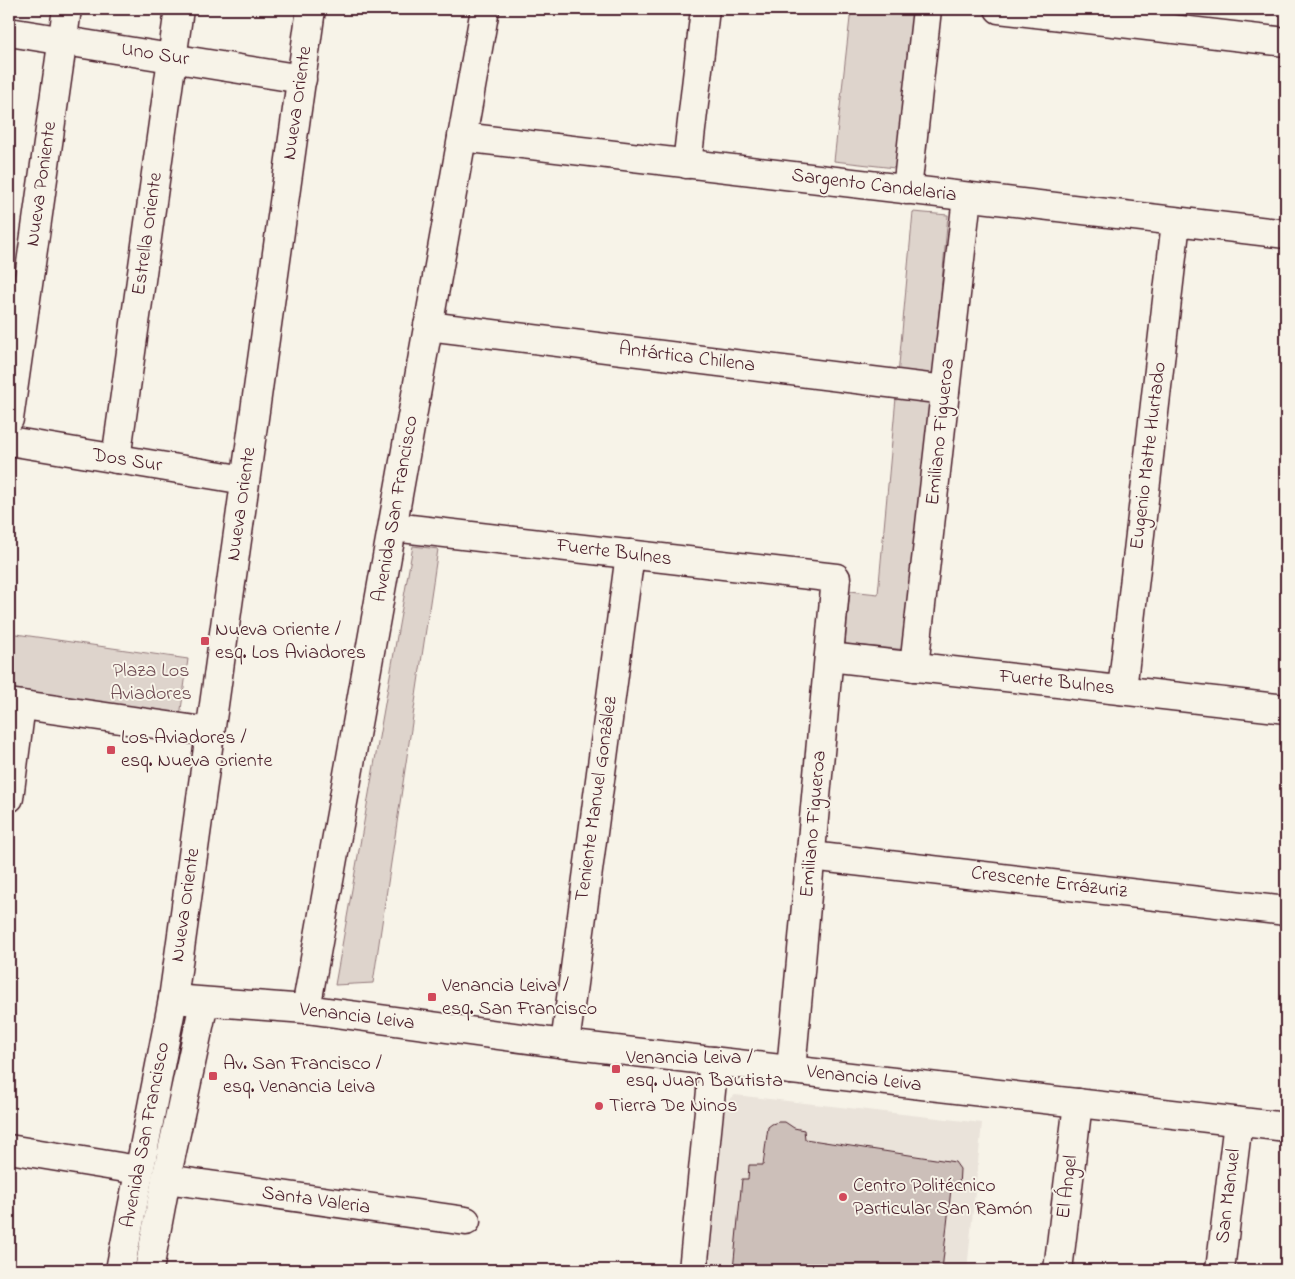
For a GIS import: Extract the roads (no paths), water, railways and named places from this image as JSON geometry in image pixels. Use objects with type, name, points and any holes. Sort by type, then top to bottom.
[{"type":"street","name":"Nueva Poniente","points":[[9,419],[67,9]]},
{"type":"street","name":"Estrella Oriente","points":[[116,459],[179,9]]},
{"type":"street","name":"Nueva Oriente","points":[[173,999],[302,79],[310,9]]},
{"type":"street","name":"Avenida San Francisco","points":[[306,1010],[485,9]]},
{"type":"street","points":[[686,164],[705,9]]},
{"type":"street","points":[[907,190],[927,9]]},
{"type":"street","points":[[1000,9],[1286,42]]},
{"type":"street","name":"Uno Sur","points":[[9,32],[302,79]]},
{"type":"street","name":"Sargento Candelaria","points":[[462,137],[1286,234]]},
{"type":"street","name":"Emiliano Figueroa","points":[[914,667],[967,197]]},
{"type":"street","name":"Eugenio Matte Hurtado","points":[[1122,690],[1176,222]]},
{"type":"street","name":"Antártica Chilena","points":[[428,326],[945,390]]},
{"type":"street","name":"Dos Sur","points":[[9,442],[245,480]]},
{"type":"street","name":"Fuerte Bulnes","points":[[393,527],[836,578]]},
{"type":"street","name":"Teniente Manuel González","points":[[565,1044],[630,554]]},
{"type":"street","name":"Emiliano Figueroa","points":[[791,1070],[836,578]]},
{"type":"street","name":"Fuerte Bulnes","points":[[829,657],[1286,709]]},
{"type":"street","points":[[9,798],[15,704],[210,732]]},
{"type":"street","name":"Crescente Errázuriz","points":[[811,856],[1286,910]]},
{"type":"street","name":"Avenida San Francisco","points":[[120,1270],[138,1170],[173,999]]},
{"type":"street","name":"Venancia Leiva","points":[[173,999],[306,1010],[565,1044],[1238,1122],[1286,1124]]},
{"type":"street","name":"Avenida San Francisco","points":[[149,1270],[166,1179],[204,1003]]},
{"type":"street","points":[[693,1270],[714,1061]]},
{"type":"street","name":"El Ángel","points":[[1058,1270],[1078,1103]]},
{"type":"street","name":"San Manuel","points":[[1220,1270],[1238,1122]]},
{"type":"street","points":[[9,1149],[138,1170]]},
{"type":"street","name":"Santa Valeria","points":[[166,1179],[466,1221]]},
{"type":"place","name":"Nueva Oriente / esq. Los Aviadores","points":[[205,641]]},
{"type":"place","name":"Los Aviadores / esq. Nueva Oriente","points":[[111,750]]},
{"type":"place","name":"Venancia Leiva / esq. San Francisco","points":[[432,997]]},
{"type":"place","name":"Venancia Leiva / esq. Juan Bautista","points":[[616,1069]]},
{"type":"place","name":"Av. San Francisco / esq. Venancia Leiva","points":[[213,1076]]},
{"type":"place","name":"Tierra De Ninos","points":[[599,1106]]},
{"type":"place","name":"Centro Politécnico Particular San Ramón","points":[[843,1197]]},
{"type":"park label","name":"Plaza Los Aviadores","points":[[151,682]]}]
